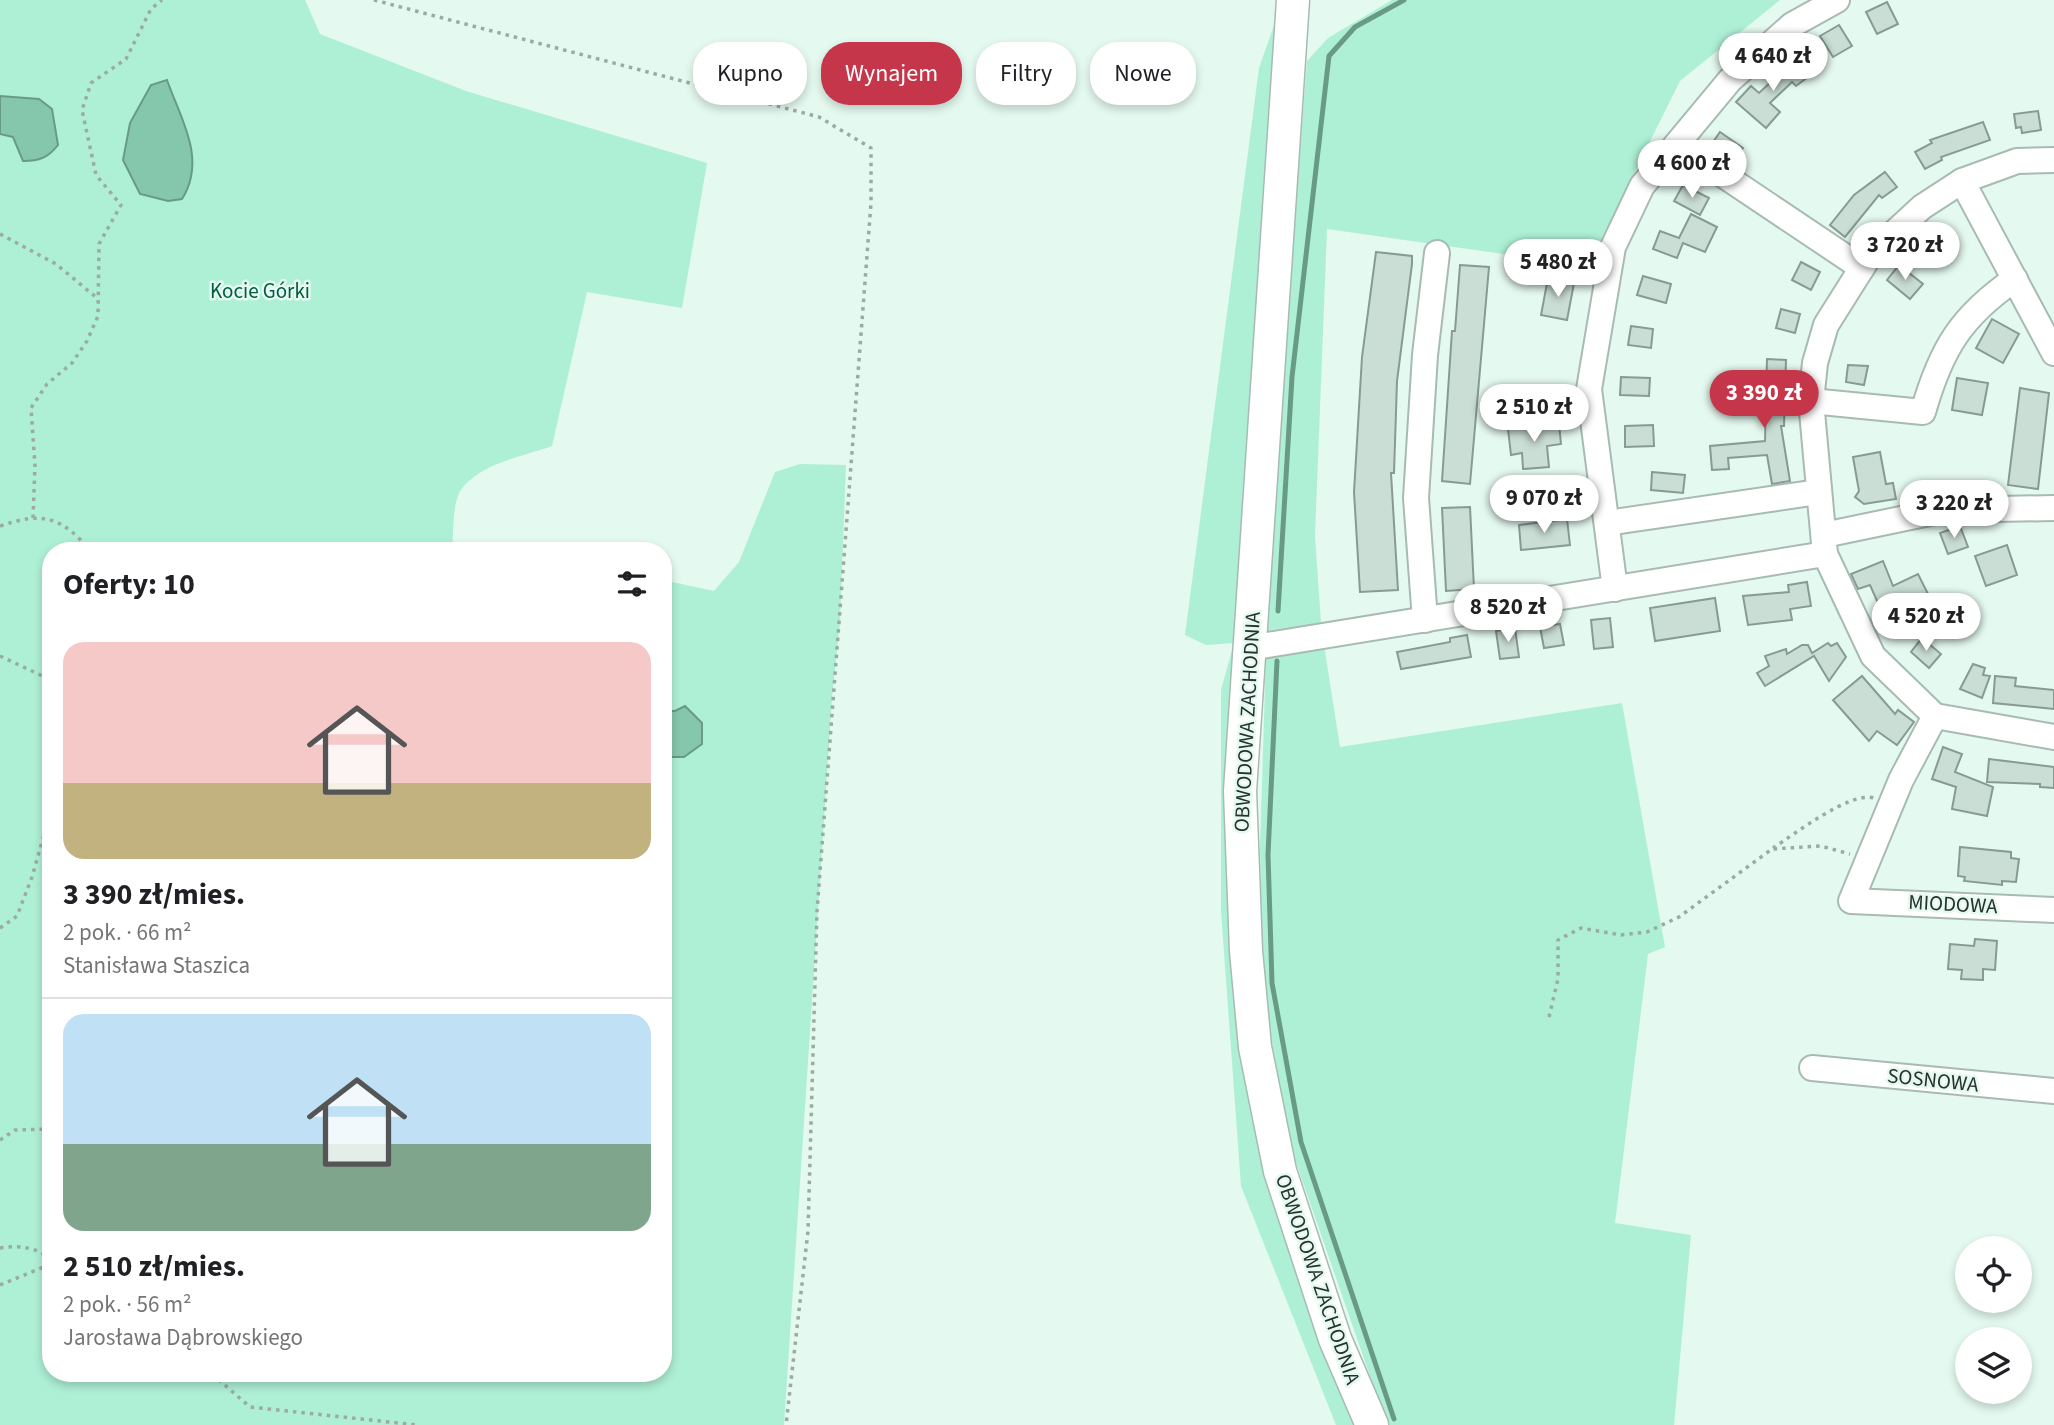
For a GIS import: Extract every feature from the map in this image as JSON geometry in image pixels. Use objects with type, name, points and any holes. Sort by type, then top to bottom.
[{"type":"main road","name":"OBWODOWA ZACHODNIA","points":[[1293,0],[1240,791],[1246,951],[1255,1048],[1280,1171],[1335,1339],[1373,1425]]},
{"type":"street","points":[[1615,589],[1590,389],[1613,247],[1642,186],[1730,80],[1792,25],[1837,0]]},
{"type":"street","points":[[1677,144],[1862,268]]},
{"type":"street","points":[[2054,159],[2017,161],[1962,181],[1922,207],[1870,255],[1826,325],[1815,363],[1811,401],[1824,545],[1873,656],[1935,716],[2054,737]]},
{"type":"street","points":[[1962,181],[2054,353]]},
{"type":"street","points":[[1425,620],[1416,498],[1425,355],[1437,253]]},
{"type":"street","points":[[1811,401],[1923,412],[1935,370],[1956,335],[1980,303],[2015,279]]},
{"type":"street","points":[[1606,523],[1818,492]]},
{"type":"street","points":[[1249,648],[1615,589],[1824,545],[1944,510],[2054,508]]},
{"type":"street","points":[[1866,858],[1935,716]]},
{"type":"street","name":"MIODOWA","points":[[1866,858],[1851,901],[2054,910]]},
{"type":"street","name":"SOSNOWA","points":[[1812,1068],[2054,1091]]},
{"type":"path","points":[[33,518],[35,465],[31,408],[47,384],[72,363],[87,341],[98,316],[99,244],[121,205],[96,174],[82,110],[91,83],[126,59],[151,9],[162,0]]},
{"type":"path","points":[[374,0],[819,117],[871,148],[869,230],[817,911],[808,1231],[786,1425]]},
{"type":"path","points":[[0,234],[56,264],[97,299]]},
{"type":"path","points":[[0,526],[33,518],[60,522],[72,529],[83,542]]},
{"type":"path","points":[[0,656],[42,676]]},
{"type":"path","points":[[1549,1017],[1558,979],[1558,940],[1581,928],[1621,935],[1647,932],[1679,917],[1772,849],[1842,804],[1868,796],[1891,802]]},
{"type":"path","points":[[0,928],[17,916],[42,842]]},
{"type":"path","points":[[1772,849],[1821,846],[1866,858]]},
{"type":"path","points":[[0,1140],[15,1130],[42,1129]]},
{"type":"path","points":[[0,1248],[15,1246],[42,1252]]},
{"type":"path","points":[[0,1285],[42,1265]]},
{"type":"path","points":[[221,1382],[250,1407],[417,1425]]},
{"type":"green space","name":"Kocie Górki","points":[[0,0],[305,0],[320,34],[466,91],[707,163],[682,308],[587,292],[552,446],[493,466],[471,479],[463,487],[456,501],[453,542],[42,542],[42,1382],[672,1382],[672,582],[714,591],[739,562],[775,472],[800,464],[846,465],[840,622],[832,698],[784,1425],[0,1425]]},
{"type":"green space","points":[[1392,0],[1780,0],[1680,81],[1588,266],[1327,229],[1315,536],[1321,623],[1263,631],[1307,61],[1328,38]]},
{"type":"green space","points":[[1278,14],[1234,642],[1250,1096],[1357,1425],[1336,1425],[1241,1186],[1221,911],[1221,690],[1234,643],[1206,645],[1185,635],[1259,68]]},
{"type":"green space","points":[[1324,645],[1340,747],[1622,703],[1665,947],[1648,954],[1615,1223],[1691,1235],[1674,1425],[1387,1425],[1292,1151],[1263,994],[1260,846],[1266,656]]},
{"type":"shaded area","points":[[167,80],[192,154],[189,184],[182,199],[168,201],[140,194],[123,160],[130,123],[151,85]]},
{"type":"shaded area","points":[[0,96],[39,99],[52,109],[58,145],[51,153],[38,159],[23,161],[13,137],[0,134]]},
{"type":"shaded area","points":[[685,706],[702,723],[702,744],[684,757],[672,757],[672,711]]},
{"type":"building","points":[[1887,2],[1898,24],[1877,34],[1866,12]]},
{"type":"building","points":[[1839,25],[1852,46],[1833,57],[1820,36]]},
{"type":"building","points":[[1799,56],[1812,74],[1796,86],[1792,82],[1770,103],[1780,112],[1766,128],[1736,102],[1751,86],[1759,93]]},
{"type":"building","points":[[2038,111],[2041,130],[2022,133],[2021,127],[2016,128],[2014,114]]},
{"type":"building","points":[[1983,122],[1990,140],[1941,157],[1942,160],[1925,169],[1915,152],[1932,143],[1930,140]]},
{"type":"building","points":[[1720,132],[1743,148],[1733,163],[1709,148]]},
{"type":"building","points":[[1885,172],[1897,187],[1882,198],[1879,195],[1845,237],[1830,225],[1854,195]]},
{"type":"building","points":[[1683,185],[1709,198],[1700,215],[1674,201]]},
{"type":"building","points":[[1691,214],[1717,227],[1705,252],[1683,243],[1677,258],[1653,249],[1660,231],[1679,238]]},
{"type":"building","points":[[1942,228],[1952,244],[1937,256],[1927,239]]},
{"type":"building","points":[[1376,252],[1412,256],[1397,381],[1394,473],[1391,473],[1398,590],[1360,592],[1354,492],[1362,357]]},
{"type":"building","points":[[1801,262],[1820,272],[1811,290],[1792,280]]},
{"type":"building","points":[[1460,265],[1489,267],[1470,484],[1442,481],[1452,331],[1455,331]]},
{"type":"building","points":[[1899,265],[1923,284],[1910,299],[1887,280]]},
{"type":"building","points":[[1643,276],[1671,284],[1666,303],[1637,295]]},
{"type":"building","points":[[1548,278],[1574,283],[1567,320],[1541,315]]},
{"type":"building","points":[[1781,309],[1800,314],[1795,333],[1776,328]]},
{"type":"building","points":[[1992,319],[2019,334],[2003,363],[1976,348]]},
{"type":"building","points":[[1631,326],[1653,329],[1651,348],[1628,345]]},
{"type":"building","points":[[1767,359],[1786,360],[1784,426],[1781,426],[1790,481],[1772,484],[1767,455],[1728,458],[1729,469],[1712,470],[1710,446],[1765,441]]},
{"type":"building","points":[[1848,365],[1868,366],[1864,385],[1846,382]]},
{"type":"building","points":[[1621,377],[1650,378],[1649,396],[1620,395]]},
{"type":"building","points":[[1957,378],[1988,383],[1982,415],[1952,410]]},
{"type":"building","points":[[2020,388],[2049,393],[2038,489],[2008,485]]},
{"type":"building","points":[[1559,424],[1561,444],[1547,446],[1549,467],[1523,469],[1522,453],[1511,455],[1508,429]]},
{"type":"building","points":[[1653,425],[1654,446],[1625,447],[1625,426]]},
{"type":"building","points":[[1880,452],[1886,484],[1893,483],[1896,499],[1864,504],[1855,497],[1859,491],[1853,457]]},
{"type":"building","points":[[1652,472],[1685,475],[1683,493],[1651,490]]},
{"type":"building","points":[[1470,507],[1474,589],[1446,591],[1442,508]]},
{"type":"building","points":[[1567,519],[1570,545],[1521,550],[1519,525]]},
{"type":"building","points":[[1960,526],[1968,547],[1948,554],[1940,533]]},
{"type":"building","points":[[2007,545],[2017,575],[1986,586],[1975,556]]},
{"type":"building","points":[[1883,561],[1893,586],[1918,574],[1930,598],[1900,610],[1904,619],[1889,628],[1870,585],[1858,589],[1851,574]]},
{"type":"building","points":[[1807,582],[1811,606],[1790,609],[1792,620],[1748,625],[1743,596],[1789,592],[1788,585]]},
{"type":"building","points":[[1715,598],[1720,631],[1655,641],[1650,608]]},
{"type":"building","points":[[1610,618],[1613,647],[1594,649],[1591,620]]},
{"type":"building","points":[[1560,624],[1564,645],[1544,648],[1540,627]]},
{"type":"building","points":[[1515,628],[1519,657],[1500,659],[1496,631]]},
{"type":"building","points":[[1467,635],[1471,657],[1401,669],[1397,652],[1450,642],[1450,638]]},
{"type":"building","points":[[1922,638],[1941,654],[1929,668],[1911,652]]},
{"type":"building","points":[[1828,643],[1831,646],[1837,643],[1846,657],[1829,681],[1814,656],[1765,686],[1757,673],[1769,666],[1765,656],[1786,649],[1787,654],[1802,645],[1808,645],[1812,653]]},
{"type":"building","points":[[1973,664],[1985,668],[1983,675],[1990,676],[1982,698],[1960,689]]},
{"type":"building","points":[[1862,676],[1895,714],[1898,710],[1914,722],[1897,745],[1877,731],[1869,741],[1833,700]]},
{"type":"building","points":[[1995,676],[2016,678],[2015,686],[2054,690],[2054,709],[1993,703]]},
{"type":"building","points":[[1943,747],[1962,754],[1955,772],[1993,787],[1987,816],[1952,809],[1956,787],[1932,779]]},
{"type":"building","points":[[1989,759],[2054,767],[2054,788],[2040,787],[2040,784],[1987,782]]},
{"type":"building","points":[[1960,847],[2011,852],[2011,858],[2019,859],[2016,882],[2002,881],[2002,885],[1964,881],[1965,877],[1958,876]]},
{"type":"building","points":[[1975,939],[1997,941],[1995,970],[1983,969],[1983,980],[1961,979],[1962,970],[1948,969],[1950,944],[1974,946]]},
{"type":"waterway","points":[[1278,611],[1292,377],[1329,56],[1355,27],[1404,0]]},
{"type":"waterway","points":[[1277,661],[1268,855],[1272,983],[1301,1142],[1394,1419]]}]
